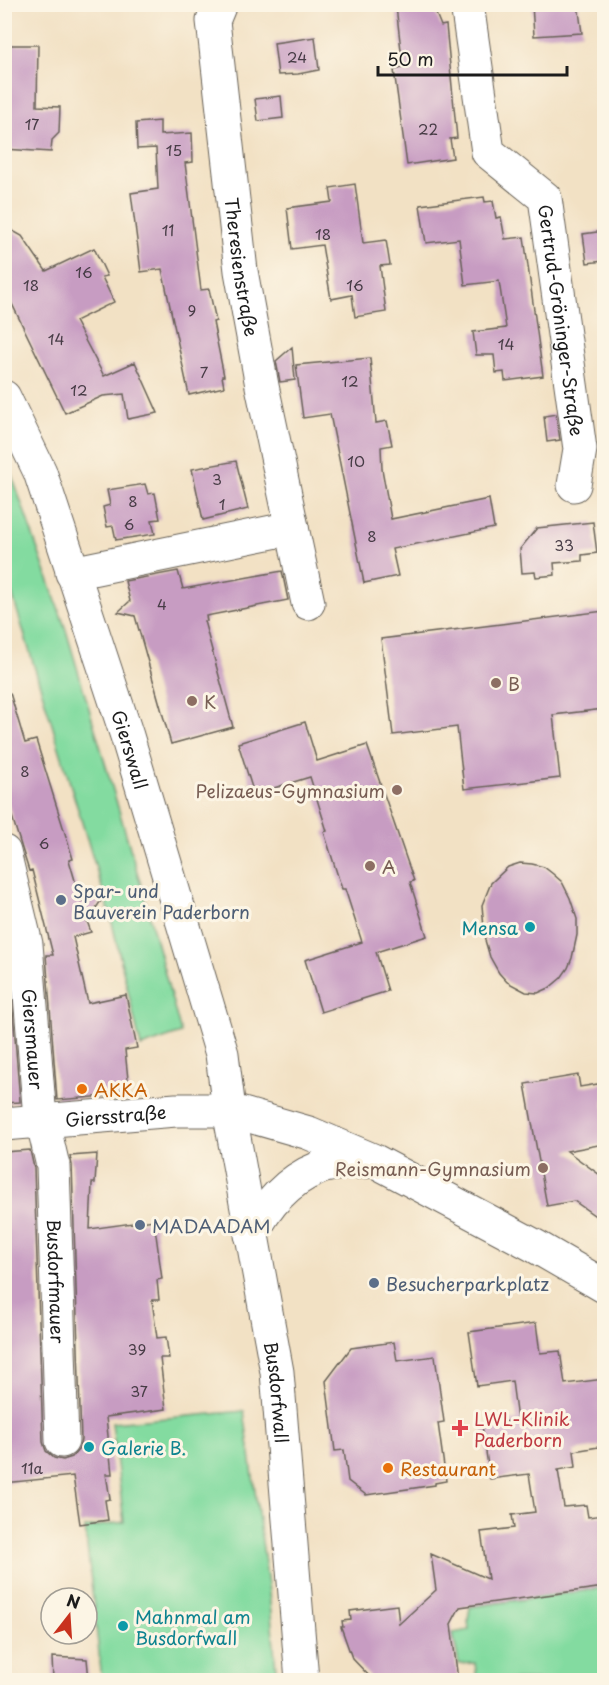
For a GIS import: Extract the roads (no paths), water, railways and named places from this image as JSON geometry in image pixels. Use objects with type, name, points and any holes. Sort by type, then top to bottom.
[{"type":"street","name":"Theresienstraße","points":[[220,4],[213,21],[241,271],[262,386],[308,603]]},
{"type":"street","name":"Gertrud-Gröninger-Straße","points":[[467,4],[488,152],[545,198],[580,449],[574,485]]},
{"type":"street","name":"Gierswall","points":[[4,397],[40,472],[127,736],[222,1053],[229,1110]]},
{"type":"street","points":[[72,573],[292,528]]},
{"type":"street","name":"Giersmauer","points":[[4,852],[26,944],[39,1106],[43,1122]]},
{"type":"street","name":"Giersstraße","points":[[4,1124],[176,1110],[229,1110],[309,1133],[375,1161],[535,1246],[604,1286]]},
{"type":"street","name":"Busdorfwall","points":[[229,1110],[277,1372],[302,1680]]},
{"type":"street","name":"Busdorfmauer","points":[[43,1122],[53,1166],[62,1441]]},
{"type":"street","points":[[251,1235],[266,1208],[285,1187],[320,1167],[375,1161]]},
{"type":"place","name":"B","points":[[496,683]]},
{"type":"place","name":"K","points":[[192,701]]},
{"type":"place","name":"Pelizaeus-Gymnasium","points":[[397,790]]},
{"type":"place","name":"A","points":[[370,866]]},
{"type":"place","name":"Spar- und Bauverein Paderborn","points":[[61,900]]},
{"type":"place","name":"Mensa","points":[[530,927]]},
{"type":"place","name":"AKKA","points":[[82,1089]]},
{"type":"place","name":"Reismann-Gymnasium","points":[[543,1168]]},
{"type":"place","name":"MADAADAM","points":[[140,1225]]},
{"type":"place","name":"Besucherparkplatz","points":[[374,1283]]},
{"type":"place","name":"LWL-Klinik Paderborn","points":[[460,1428]]},
{"type":"place","name":"Galerie B.","points":[[89,1447]]},
{"type":"place","name":"Restaurant","points":[[388,1468]]},
{"type":"place","name":"Mahnmal am Busdorfwall","points":[[123,1626]]}]
